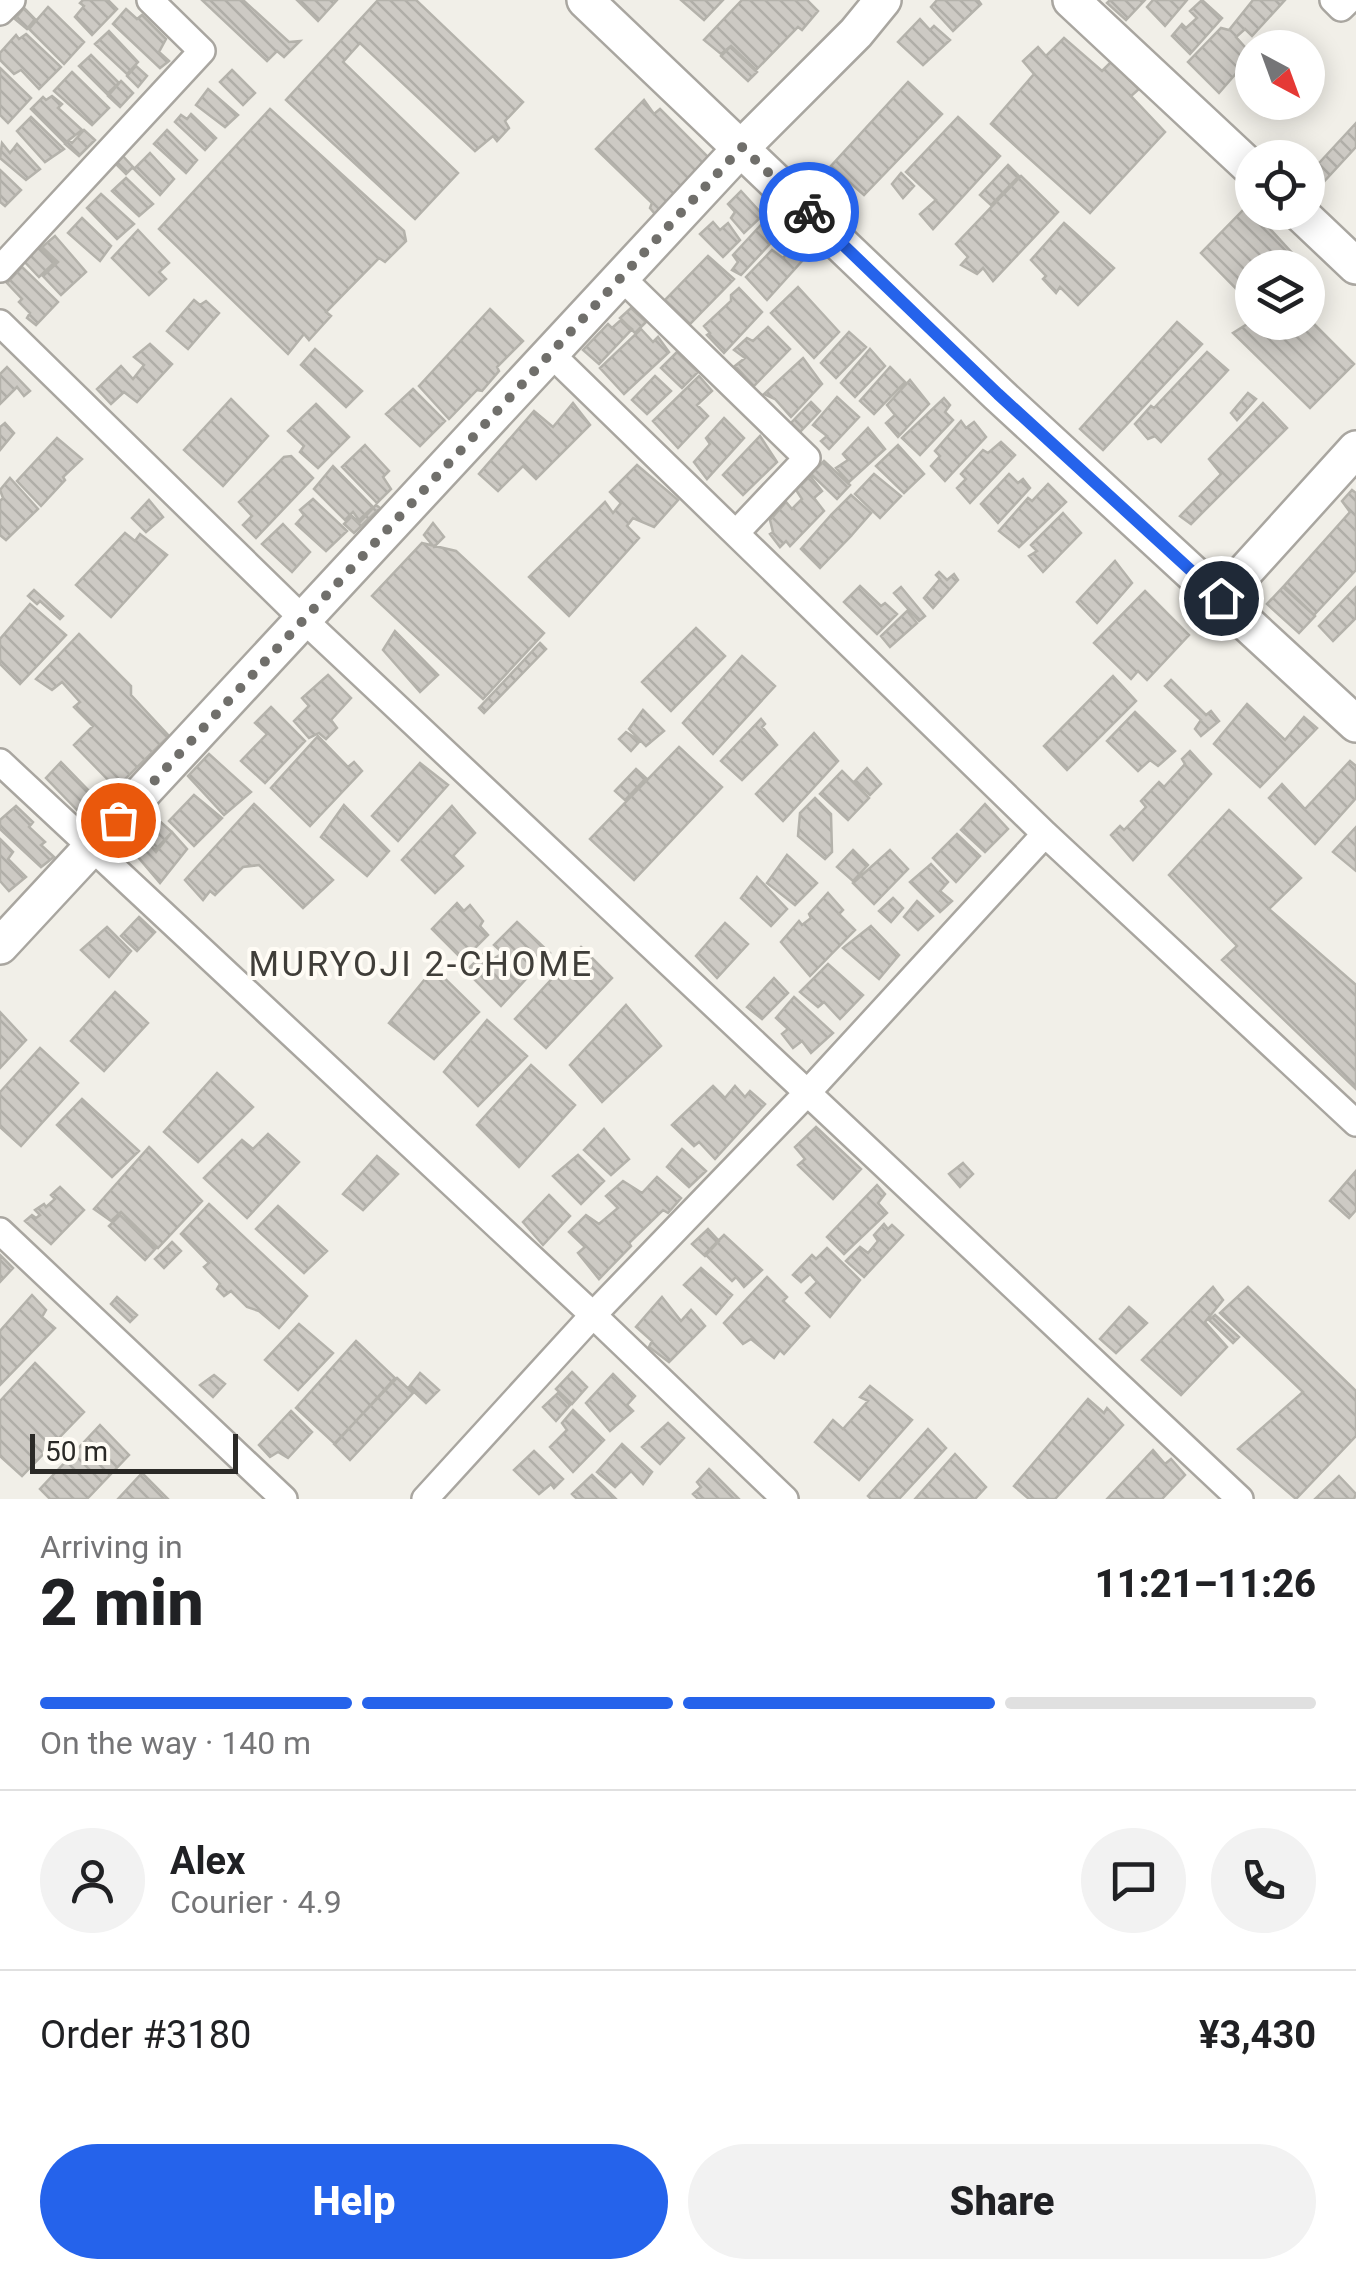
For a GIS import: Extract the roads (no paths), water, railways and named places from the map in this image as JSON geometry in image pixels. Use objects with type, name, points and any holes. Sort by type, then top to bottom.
[{"type":"street","points":[[0,12],[12,0]]},
{"type":"street","points":[[0,268],[202,51],[150,0]]},
{"type":"street","points":[[584,0],[973,370],[1356,724]]},
{"type":"street","points":[[1070,0],[1235,153]]},
{"type":"street","points":[[1333,0],[1342,8],[1349,0]]},
{"type":"street","points":[[0,946],[870,5]]},
{"type":"street","points":[[1318,230],[1356,266]]},
{"type":"street","points":[[621,277],[807,458],[736,533]]},
{"type":"street","points":[[0,323],[304,619],[1240,1499]]},
{"type":"street","points":[[550,353],[1045,834],[1356,1123]]},
{"type":"street","points":[[1221,598],[1356,449]]},
{"type":"street","points":[[0,762],[594,1315],[785,1499]]},
{"type":"street","points":[[425,1499],[1045,834]]},
{"type":"street","points":[[0,1231],[284,1499]]},
{"type":"district","name":"MURYOJI 2-CHOME","points":[[421,964]]}]
